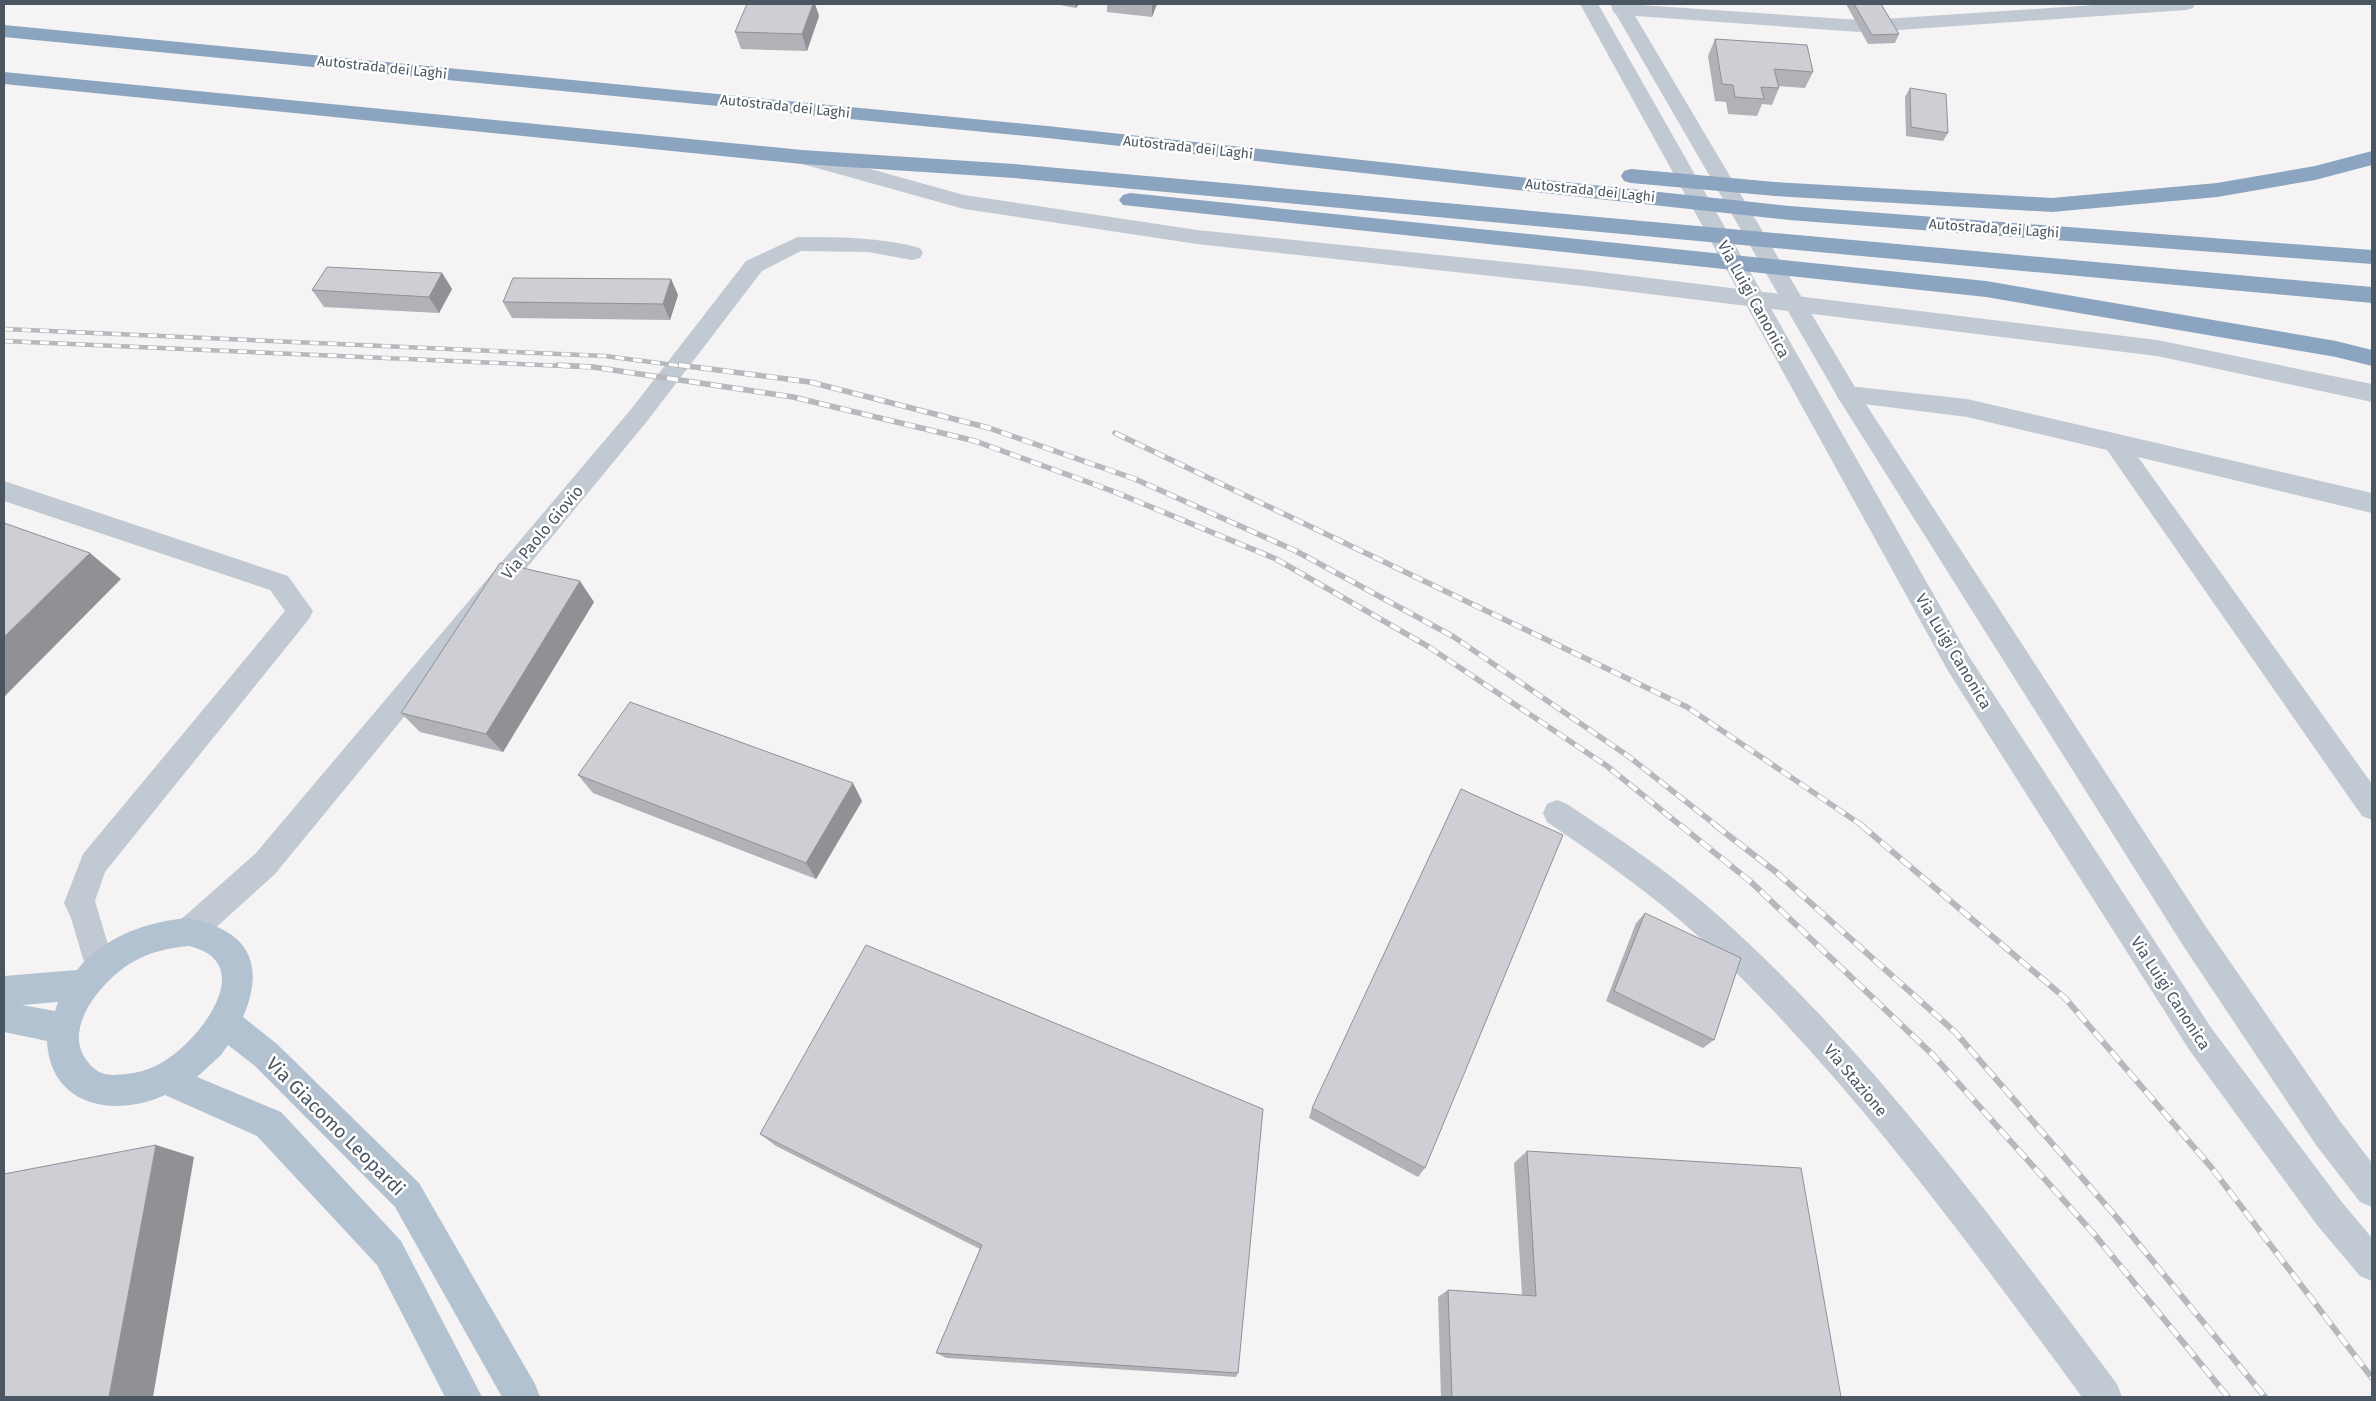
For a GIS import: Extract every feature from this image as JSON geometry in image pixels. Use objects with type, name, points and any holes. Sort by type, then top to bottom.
[{"type":"highway","name":"Autostrada dei Laghi","points":[[4,31],[1047,132],[1582,180],[1788,212],[2372,257]]},
{"type":"highway","name":"Autostrada dei Laghi","points":[[4,78],[802,157],[1014,171],[2372,295]]},
{"type":"highway","points":[[1582,180],[2052,205],[2217,190],[2316,173],[2372,158]]},
{"type":"highway","points":[[1014,171],[1065,194],[1986,288],[2336,349],[2372,358]]},
{"type":"main road","points":[[189,932],[212,938],[229,951],[237,972],[236,997],[225,1023],[209,1046],[188,1064],[165,1079],[136,1089],[110,1091],[87,1085],[71,1071],[63,1052],[64,1028],[71,1006],[92,976],[122,952],[144,940],[168,933],[189,932]]},
{"type":"main road","points":[[4,991],[92,976]]},
{"type":"main road","points":[[4,1017],[64,1028]]},
{"type":"main road","name":"Via Giacomo Leopardi","points":[[225,1023],[266,1056],[407,1195],[522,1397]]},
{"type":"main road","points":[[165,1079],[269,1124],[388,1253],[464,1397]]},
{"type":"street","name":"Via Luigi Canonica","points":[[1589,4],[1958,662],[2201,1040],[2329,1213],[2372,1264]]},
{"type":"street","points":[[1884,25],[2186,4]]},
{"type":"street","name":"Via Luigi Canonica","points":[[1620,6],[1848,396],[2195,937],[2328,1133],[2372,1190]]},
{"type":"street","points":[[1620,6],[1859,26]]},
{"type":"street","points":[[802,157],[964,202],[1197,237],[1584,278],[1843,308],[2157,348],[2372,393]]},
{"type":"street","name":"Via Paolo Giovio","points":[[189,932],[265,864],[640,414],[754,266],[798,244],[868,245],[912,253]]},
{"type":"street","points":[[1848,396],[1967,408],[2372,503]]},
{"type":"street","points":[[2115,443],[2372,807]]},
{"type":"street","points":[[4,491],[279,583],[300,611],[93,864],[79,903],[85,912],[92,976]]},
{"type":"street","name":"Via Stazione","points":[[1557,813],[1656,883],[1724,941],[1816,1033],[1914,1149],[2015,1278],[2104,1397]]},
{"type":"building","points":[[747,4],[813,4],[802,34],[735,32]]},
{"type":"building","points":[[1854,4],[1881,4],[1899,34],[1872,35]]},
{"type":"building","points":[[1715,39],[1807,45],[1813,72],[1774,69],[1779,88],[1761,87],[1764,99],[1735,97],[1733,85],[1722,84]]},
{"type":"building","points":[[1910,88],[1946,94],[1948,133],[1911,127]]},
{"type":"building","points":[[327,267],[442,273],[429,297],[312,290]]},
{"type":"building","points":[[513,278],[671,279],[663,304],[503,302]]},
{"type":"building","points":[[4,523],[90,553],[4,637]]},
{"type":"building","points":[[500,563],[580,581],[486,734],[401,713]]},
{"type":"building","points":[[630,702],[853,783],[806,863],[578,775]]},
{"type":"building","points":[[1461,789],[1563,835],[1425,1168],[1312,1108]]},
{"type":"building","points":[[1645,913],[1741,958],[1714,1040],[1614,991]]},
{"type":"building","points":[[866,945],[1263,1109],[1238,1373],[936,1353],[982,1245],[760,1134]]},
{"type":"building","points":[[156,1145],[109,1397],[4,1397],[4,1174]]},
{"type":"building","points":[[1527,1151],[1801,1168],[1841,1397],[1452,1397],[1448,1290],[1536,1296]]},
{"type":"railway","points":[[4,329],[605,356],[689,367]]},
{"type":"railway","points":[[4,341],[586,367]]},
{"type":"railway","points":[[558,365],[593,367],[793,397],[975,441],[1115,492],[1276,559],[1429,647],[1607,766],[1681,826]]},
{"type":"railway","points":[[679,365],[810,382],[989,428],[1135,479],[1296,551],[1454,637],[1628,756],[1717,826]]},
{"type":"railway","points":[[1115,433],[1687,707],[1863,826]]},
{"type":"railway","points":[[1680,825],[1751,882],[1933,1055],[2094,1234],[2228,1397]]},
{"type":"railway","points":[[1715,825],[1776,872],[1955,1032],[2118,1219],[2265,1397]]},
{"type":"railway","points":[[1861,825],[2065,998],[2211,1167],[2372,1378]]}]
